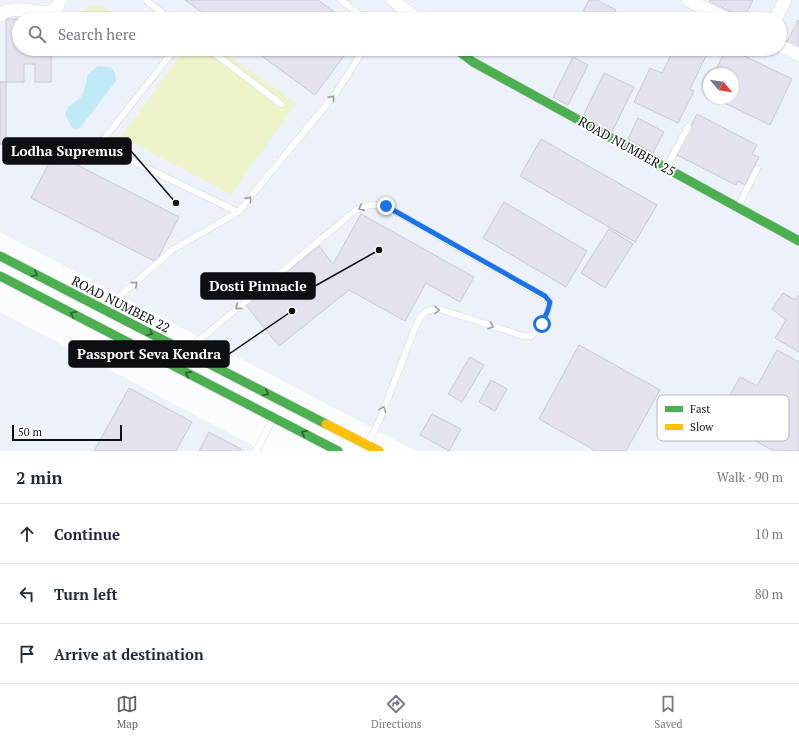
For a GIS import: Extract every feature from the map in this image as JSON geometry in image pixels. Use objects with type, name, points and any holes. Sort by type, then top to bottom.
[{"type":"main road","name":"ROAD NUMBER 25","points":[[465,56],[473,62],[799,241]]},
{"type":"main road","name":"ROAD NUMBER 22","points":[[0,256],[379,451]]},
{"type":"main road","points":[[0,276],[274,418],[317,443],[338,451]]},
{"type":"street","points":[[52,12],[56,10],[60,0]]},
{"type":"street","points":[[393,0],[408,12]]},
{"type":"street","points":[[688,0],[712,12]]},
{"type":"street","points":[[779,12],[785,0]]},
{"type":"street","points":[[0,15],[8,10],[36,12]]},
{"type":"street","points":[[787,49],[799,55]]},
{"type":"lane","points":[[146,0],[161,12]]},
{"type":"lane","points":[[341,0],[356,12]]},
{"type":"lane","points":[[169,56],[99,145],[238,212]]},
{"type":"lane","points":[[218,56],[281,104]]},
{"type":"lane","points":[[107,311],[121,295],[172,250],[238,212],[336,93],[360,56]]},
{"type":"lane","points":[[666,168],[688,126]]},
{"type":"lane","points":[[738,208],[757,169]]},
{"type":"lane","points":[[185,352],[356,210],[376,204],[386,206],[548,299],[550,302],[548,310],[536,333],[531,336],[523,336],[439,309],[433,308],[426,311],[416,323],[380,419],[368,445]]},
{"type":"lane","points":[[256,451],[274,418]]},
{"type":"shaded area","points":[[0,0],[799,0],[799,451],[416,451],[0,232]]},
{"type":"shaded area","points":[[0,312],[263,451],[0,451]]},
{"type":"green space","points":[[93,6],[101,7],[111,12],[82,12]]},
{"type":"green space","points":[[180,56],[230,56],[296,104],[231,194],[121,137]]},
{"type":"water","points":[[98,66],[111,67],[115,73],[116,81],[80,128],[74,129],[65,114],[68,107],[81,97],[88,74]]},
{"type":"building","points":[[185,0],[318,0],[334,12],[201,12]]},
{"type":"building","points":[[589,0],[597,0],[616,10],[615,12],[583,12]]},
{"type":"building","points":[[753,0],[747,12],[732,12],[709,1]]},
{"type":"building","points":[[6,19],[12,19],[12,56],[51,56],[51,82],[35,82],[35,64],[24,64],[24,82],[6,82]]},
{"type":"building","points":[[798,20],[799,51],[787,45]]},
{"type":"building","points":[[262,56],[344,56],[315,95]]},
{"type":"building","points":[[670,56],[706,56],[690,89],[694,91],[678,123],[634,102],[650,68],[662,73]]},
{"type":"building","points":[[723,56],[744,56],[792,79],[770,125],[726,104],[739,104],[739,68],[717,68]]},
{"type":"building","points":[[573,57],[588,65],[568,105],[553,97]]},
{"type":"building","points":[[604,73],[634,87],[612,132],[582,118]]},
{"type":"building","points":[[0,82],[6,82],[6,144],[0,144]]},
{"type":"building","points":[[697,114],[757,145],[752,154],[759,157],[745,185],[738,181],[736,185],[677,155]]},
{"type":"building","points":[[638,118],[664,132],[653,153],[628,139]]},
{"type":"building","points":[[541,139],[657,205],[635,242],[520,176]]},
{"type":"building","points":[[54,153],[179,217],[156,262],[31,198]]},
{"type":"building","points":[[504,202],[587,251],[566,287],[483,238]]},
{"type":"building","points":[[361,214],[474,277],[460,302],[426,283],[405,321],[349,290],[279,346],[246,305],[319,246],[333,264]]},
{"type":"building","points":[[609,229],[633,244],[605,288],[581,273]]},
{"type":"building","points":[[783,293],[795,300],[799,295],[799,352],[775,338],[786,320],[772,309]]},
{"type":"building","points":[[579,345],[660,390],[626,451],[596,451],[539,419]]},
{"type":"building","points":[[777,350],[799,362],[798,451],[774,451],[756,441],[789,441],[789,395],[730,395],[740,377],[757,386]]},
{"type":"building","points":[[470,357],[484,365],[462,402],[448,394]]},
{"type":"building","points":[[491,380],[507,389],[495,411],[479,402]]},
{"type":"building","points":[[129,388],[192,422],[176,451],[94,451]]},
{"type":"building","points":[[432,414],[461,429],[449,451],[420,435]]},
{"type":"building","points":[[209,432],[241,449],[240,451],[199,451]]},
{"type":"traffic: fast","points":[[465,56],[473,62],[799,241]]},
{"type":"traffic: fast","points":[[0,256],[326,424]]},
{"type":"traffic: fast","points":[[0,276],[338,451]]},
{"type":"traffic: slow","points":[[326,424],[379,451]]},
{"type":"place","name":"Lodha Supremus","points":[[176,203]]},
{"type":"place","name":"Dosti Pinnacle","points":[[379,250]]},
{"type":"place","name":"Passport Seva Kendra","points":[[292,311]]},
{"type":"route","points":[[386,206],[545,296],[550,302],[542,324]]}]
